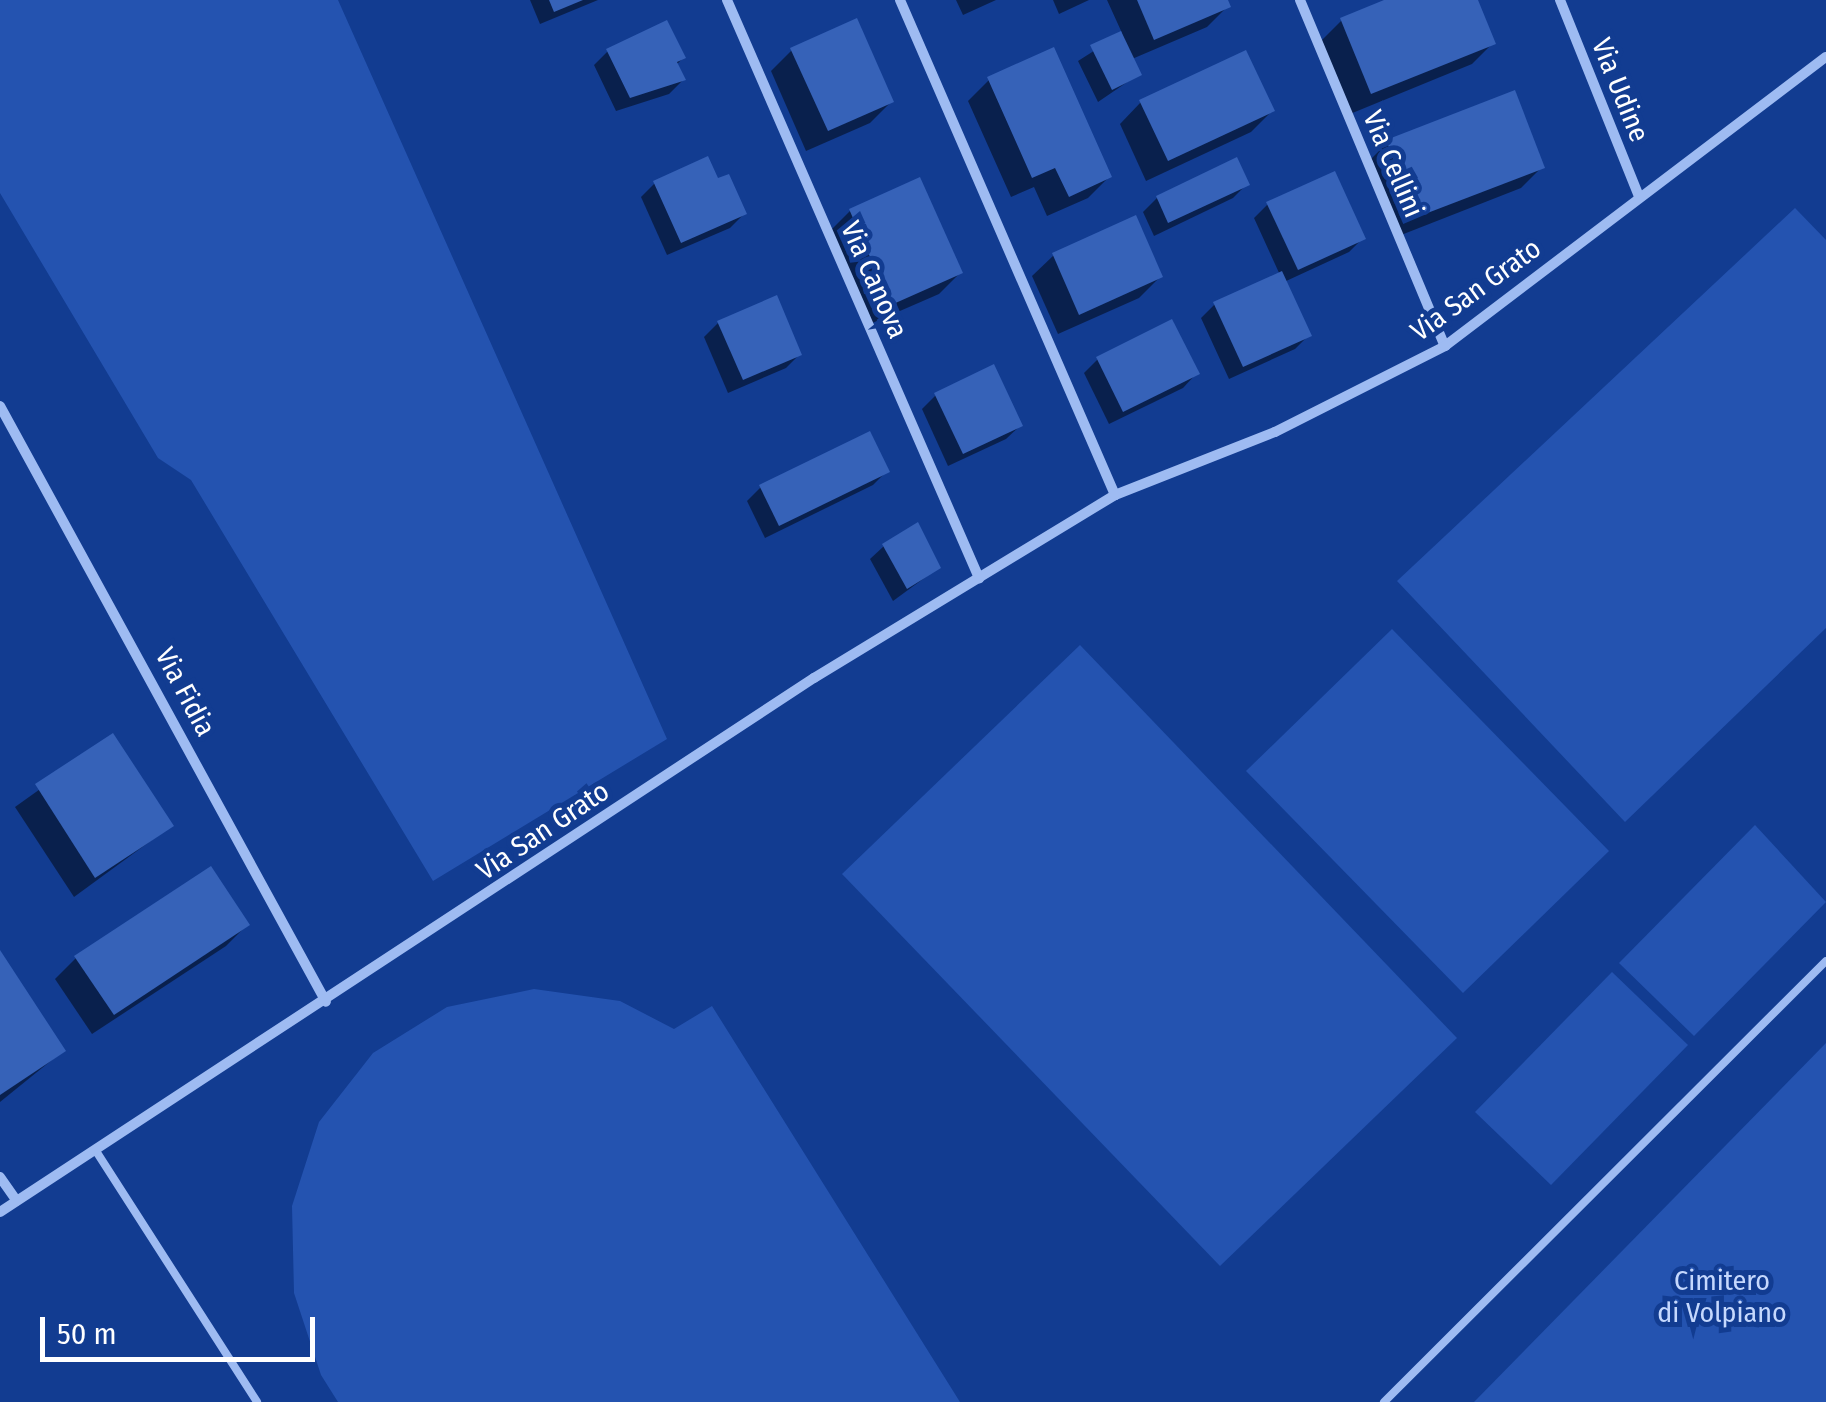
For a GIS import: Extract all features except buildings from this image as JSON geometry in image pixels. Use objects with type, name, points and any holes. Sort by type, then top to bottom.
[{"type":"street","name":"Via Canova","points":[[728,0],[979,578]]},
{"type":"street","points":[[900,0],[1115,495]]},
{"type":"street","name":"Via Cellini","points":[[1300,0],[1445,346]]},
{"type":"street","name":"Via Udine","points":[[1560,0],[1638,197]]},
{"type":"street","name":"Via San Grato","points":[[0,1212],[326,1002],[814,678],[1115,495],[1275,432],[1445,346],[1826,57]]},
{"type":"street","name":"Via Fidia","points":[[0,406],[326,1002]]},
{"type":"street","points":[[0,1177],[17,1201]]},
{"type":"lane","points":[[1384,1402],[1826,961]]},
{"type":"lane","points":[[96,1151],[257,1402]]},
{"type":"green space","points":[[0,0],[338,0],[667,739],[433,881],[191,480],[158,458],[0,193]]},
{"type":"green space","points":[[1795,208],[1826,240],[1826,628],[1625,822],[1397,581]]},
{"type":"green space","points":[[1392,629],[1609,851],[1463,993],[1246,771]]},
{"type":"green space","points":[[1080,645],[1457,1038],[1220,1266],[842,874]]},
{"type":"green space","points":[[1755,825],[1826,902],[1694,1036],[1619,963]]},
{"type":"green space","points":[[1612,972],[1688,1045],[1551,1185],[1475,1112]]},
{"type":"green space","points":[[534,989],[620,1001],[674,1029],[712,1006],[960,1402],[338,1402],[321,1375],[294,1293],[292,1206],[319,1122],[373,1053],[447,1007]]},
{"type":"green space","name":"Cimitero di Volpiano","points":[[1826,1043],[1826,1402],[1474,1402]]}]
